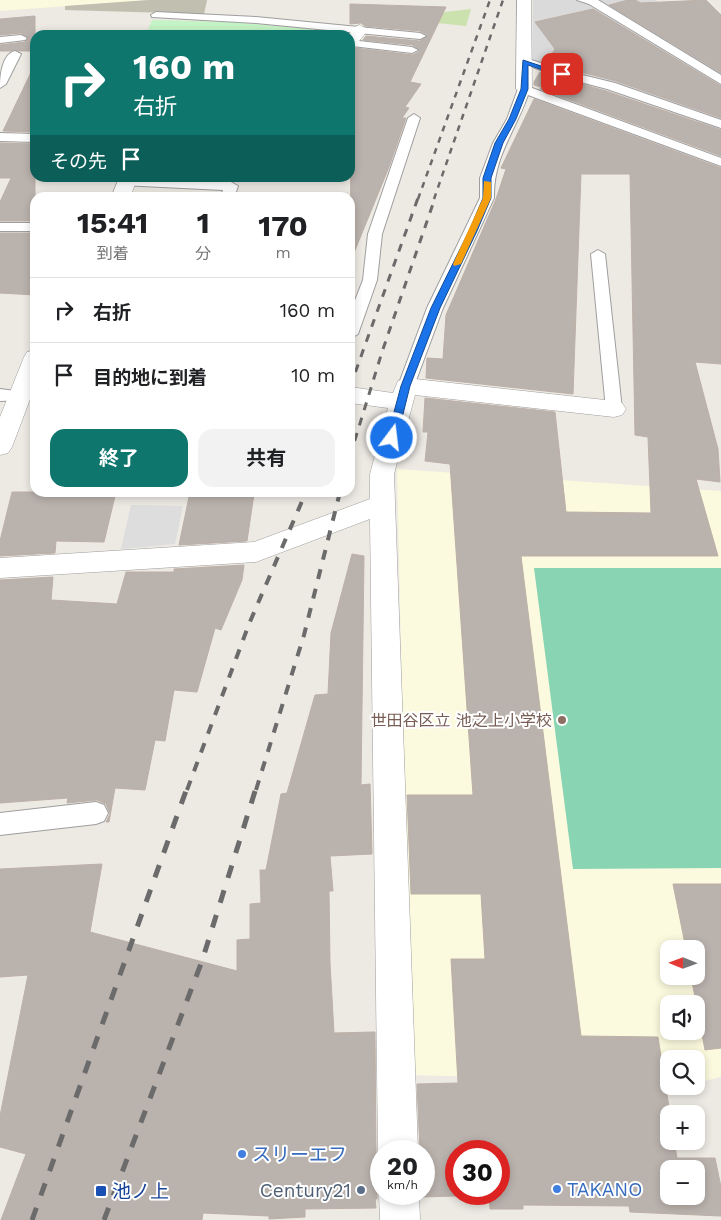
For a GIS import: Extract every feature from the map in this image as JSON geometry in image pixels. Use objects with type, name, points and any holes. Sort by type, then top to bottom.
[{"type":"street","points":[[524,0],[527,90]]},
{"type":"street","points":[[355,36],[360,30]]},
{"type":"street","points":[[0,447],[9,396],[30,364]]},
{"type":"street","points":[[355,395],[404,394],[614,409]]},
{"type":"street","points":[[398,1140],[382,474],[404,394]]},
{"type":"street","points":[[0,568],[256,552],[382,504]]},
{"type":"street","points":[[399,1205],[400,1220]]},
{"type":"lane","points":[[582,0],[592,2],[721,80]]},
{"type":"lane","points":[[156,15],[256,20],[420,36]]},
{"type":"lane","points":[[0,40],[21,38]]},
{"type":"lane","points":[[355,44],[412,50]]},
{"type":"lane","points":[[0,84],[15,54]]},
{"type":"lane","points":[[525,61],[562,74],[610,86],[721,124]]},
{"type":"lane","points":[[404,394],[435,308],[487,198],[487,178],[499,143],[527,90],[721,162]]},
{"type":"lane","points":[[355,320],[370,280],[376,234],[414,118]]},
{"type":"lane","points":[[0,138],[30,138]]},
{"type":"lane","points":[[125,186],[230,187]]},
{"type":"lane","points":[[0,227],[30,227]]},
{"type":"lane","points":[[598,254],[614,409]]},
{"type":"lane","points":[[0,824],[96,813]]},
{"type":"shaded area","points":[[0,0],[149,0],[0,11]]},
{"type":"shaded area","points":[[149,0],[207,0],[204,14],[65,10],[65,6]]},
{"type":"shaded area","points":[[533,0],[655,0],[721,37],[721,130],[700,123],[706,119],[532,63]]},
{"type":"shaded area","name":"世田谷区立 池之上小学校","points":[[397,469],[721,491],[721,1077],[705,1081],[705,1050],[660,1050],[660,1082],[410,1075]]},
{"type":"shaded area","points":[[131,505],[183,506],[175,544],[121,549]]},
{"type":"green space","points":[[471,9],[466,26],[408,20],[407,10],[445,12]]},
{"type":"green space","points":[[152,20],[233,22],[320,30],[148,30]]},
{"type":"green space","points":[[534,568],[721,568],[721,868],[573,869]]},
{"type":"building","points":[[635,0],[641,3],[706,0],[721,15],[721,73],[609,5]]},
{"type":"building","points":[[350,4],[446,7],[410,82],[421,84],[405,107],[409,108],[402,118],[406,118],[389,167],[355,250],[355,192],[351,192],[351,182],[355,182],[355,48],[413,55],[420,51],[413,45],[363,40],[366,36],[420,41],[428,35],[420,31],[365,26],[361,23],[350,24]]},
{"type":"building","points":[[593,9],[721,86],[721,118],[616,81],[546,63],[555,49],[535,22]]},
{"type":"building","points":[[35,16],[35,30],[30,30],[30,51],[0,51],[0,45],[25,42],[29,38],[21,33],[0,35],[0,19]]},
{"type":"building","points":[[540,72],[606,91],[721,130],[721,156],[540,89],[541,87],[534,85],[534,82]]},
{"type":"building","points":[[30,74],[30,132],[3,131]]},
{"type":"building","points":[[534,99],[721,168],[721,364],[695,362],[718,449],[720,482],[696,479],[718,556],[521,556],[581,1036],[658,1037],[660,1050],[660,1095],[667,1095],[669,1105],[660,1105],[660,1150],[676,1150],[677,1158],[715,1158],[721,1187],[721,1216],[630,1212],[629,1206],[523,1205],[523,1209],[490,1209],[490,1205],[510,1205],[510,1140],[445,1140],[445,1196],[435,1197],[435,1140],[420,1140],[417,1084],[458,1083],[451,959],[485,959],[481,894],[411,894],[407,795],[473,795],[450,464],[425,461],[428,432],[423,432],[425,398],[555,412],[566,512],[651,513],[648,437],[635,435],[630,174],[581,174],[573,394],[426,378],[427,358],[443,359],[446,315],[496,199],[506,169],[501,168]]},
{"type":"building","points":[[0,143],[30,144],[30,182],[35,182],[35,192],[30,192],[30,221],[0,221],[0,202],[11,178],[0,178]]},
{"type":"building","points":[[0,233],[30,233],[30,295],[0,293]]},
{"type":"building","points":[[12,492],[30,492],[30,497],[115,497],[104,542],[56,541],[55,553],[0,556],[0,541]]},
{"type":"building","points":[[189,497],[254,497],[247,541],[179,545]]},
{"type":"building","points":[[352,554],[364,556],[361,785],[370,784],[372,854],[330,856],[333,891],[329,891],[330,963],[334,1033],[375,1032],[376,1140],[370,1140],[370,1205],[376,1205],[376,1208],[305,1209],[305,1217],[269,1219],[269,1216],[203,1213],[202,1220],[1,1220],[26,1154],[0,1147],[0,1116],[28,975],[0,977],[0,869],[102,864],[90,932],[237,971],[237,940],[250,939],[250,904],[261,903],[260,870],[266,870],[281,794],[287,793],[315,695],[328,694],[331,633]]},
{"type":"building","points":[[244,565],[242,580],[221,630],[215,628],[197,692],[174,690],[165,741],[155,740],[145,790],[115,788],[109,822],[106,822],[110,814],[106,804],[97,800],[67,803],[68,798],[0,803],[0,580],[53,577],[51,600],[117,604],[126,572],[174,572],[174,569]]},
{"type":"building","points":[[673,884],[721,884],[721,1048],[705,1050],[703,1040],[705,1040],[705,995],[695,995],[693,985],[705,985],[705,940],[684,940]]},
{"type":"railway","points":[[418,199],[490,0]]},
{"type":"railway","points":[[434,199],[503,0]]},
{"type":"railway","points":[[355,373],[418,198]]},
{"type":"railway","points":[[355,440],[382,352],[435,198]]},
{"type":"railway","points":[[187,790],[249,624],[304,497]]},
{"type":"railway","points":[[256,790],[304,635],[339,497]]},
{"type":"railway","points":[[32,1220],[187,788]]},
{"type":"railway","points":[[104,1220],[202,961],[256,788]]},
{"type":"slow traffic","points":[[457,264],[487,198],[487,182]]},
{"type":"place","name":"世田谷区立 池之上小学校","points":[[562,720]]},
{"type":"place","name":"スリーエフ","points":[[242,1154]]},
{"type":"place","name":"TAKANO","points":[[557,1189]]},
{"type":"place","name":"Century21","points":[[361,1190]]},
{"type":"place","name":"池ノ上","points":[[101,1191]]},
{"type":"route","points":[[392,438],[406,386],[435,308],[487,198],[487,178],[499,143],[513,119],[524,89],[525,61],[562,74]]}]
